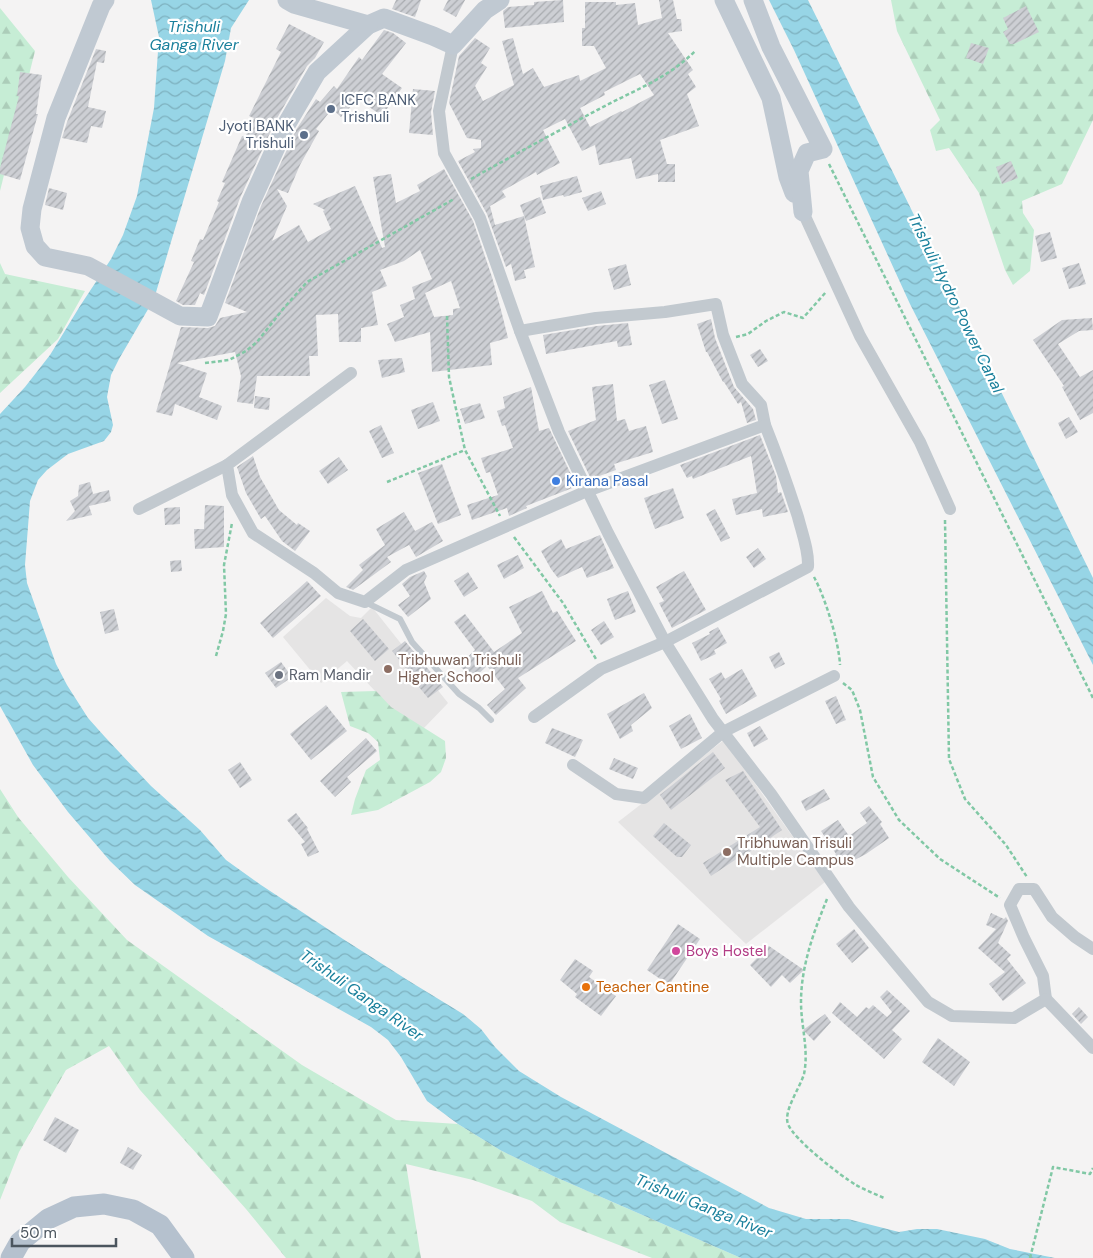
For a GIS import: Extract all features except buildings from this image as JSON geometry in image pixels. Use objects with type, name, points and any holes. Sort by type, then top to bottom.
[{"type":"main road","points":[[11,1258],[20,1242],[48,1219],[74,1207],[104,1204],[133,1210],[160,1225],[184,1258]]},
{"type":"street","points":[[105,0],[56,118],[32,209],[30,228],[35,246],[44,257],[88,266],[180,316],[208,317],[251,202],[286,124],[317,72],[368,24],[384,18],[433,36],[453,46]]},
{"type":"street","points":[[500,0],[485,10],[453,46],[439,111],[444,153],[480,218],[559,432],[608,533],[665,642],[713,719],[771,794],[849,907],[928,1002],[952,1016],[1014,1018],[1046,999]]},
{"type":"street","points":[[724,0],[771,98],[788,177],[803,212],[860,336],[920,442],[947,504]]},
{"type":"street","points":[[753,0],[771,48],[823,149],[807,153],[799,171],[803,212]]},
{"type":"street","points":[[291,2],[368,24]]},
{"type":"street","points":[[520,330],[596,318],[665,312],[716,304],[726,343],[742,384],[761,405],[765,425],[782,467],[809,560],[808,567],[665,642],[601,669],[534,717]]},
{"type":"street","points":[[138,509],[227,465],[351,373]]},
{"type":"street","points":[[227,465],[232,495],[253,533],[314,572],[338,593],[365,602],[406,570],[588,491],[765,425]]},
{"type":"street","points":[[573,765],[616,794],[644,798],[723,732],[838,679]]},
{"type":"street","points":[[1093,949],[1075,937],[1052,917],[1034,889],[1019,889],[1010,905],[1043,976],[1046,999],[1093,1048]]},
{"type":"lane","points":[[365,602],[400,619],[412,642],[459,694],[479,708],[491,720]]},
{"type":"path","points":[[205,363],[229,360],[246,351],[257,342],[307,282],[556,132],[667,73],[696,51]]},
{"type":"path","points":[[823,149],[834,177],[953,413],[1093,698]]},
{"type":"path","points":[[726,343],[735,337],[748,334],[766,321],[784,312],[803,318],[830,288],[834,279]]},
{"type":"path","points":[[447,316],[449,377],[465,450],[506,527],[563,603],[601,669]]},
{"type":"path","points":[[387,482],[465,450]]},
{"type":"path","points":[[216,656],[226,614],[224,565],[236,502]]},
{"type":"path","points":[[947,504],[950,759],[965,799],[1006,845],[1034,889]]},
{"type":"path","points":[[808,567],[816,580],[837,644],[839,652],[838,679],[852,690],[860,710],[874,776],[899,820],[940,859],[1010,905]]},
{"type":"path","points":[[833,884],[806,958],[801,1001],[806,1061],[803,1076],[789,1108],[787,1122],[800,1142],[856,1185],[884,1198]]},
{"type":"path","points":[[1030,1258],[1053,1167],[1090,1174],[1093,1168]]},
{"type":"shaded area","name":"Tribhuwan Trishuli Higher School","points":[[326,598],[350,616],[361,618],[372,607],[448,703],[423,729],[390,707],[347,661],[321,683],[283,637]]},
{"type":"shaded area","name":"Tribhuwan Trisuli Multiple Campus","points":[[724,740],[825,882],[746,944],[618,822]]},
{"type":"green space","points":[[891,0],[1093,0],[1093,120],[1062,184],[1022,201],[1023,213],[1034,230],[1030,271],[1013,285],[1005,270],[979,193],[949,148],[936,151],[930,130],[940,120],[897,31]]},
{"type":"green space","points":[[0,8],[35,51],[0,191]]},
{"type":"green space","points":[[0,263],[5,274],[85,291],[58,339],[0,393]]},
{"type":"green space","points":[[376,691],[391,707],[445,741],[446,758],[441,772],[430,782],[378,810],[351,815],[366,770],[380,760],[378,742],[368,733],[350,726],[341,692]]},
{"type":"green space","points":[[0,789],[18,817],[68,877],[127,940],[302,1065],[396,1120],[458,1124],[500,1150],[553,1176],[741,1258],[652,1258],[560,1222],[532,1201],[473,1180],[406,1164],[421,1258],[286,1258],[246,1209],[140,1090],[109,1046],[66,1070],[19,1152],[0,1200]]},
{"type":"water","name":"Trishuli Ganga River","points":[[151,0],[249,0],[231,28],[225,61],[154,299],[111,375],[107,397],[113,425],[111,432],[104,441],[68,454],[47,470],[38,480],[30,501],[25,565],[27,583],[56,664],[88,718],[151,786],[200,830],[226,860],[343,939],[463,1014],[481,1029],[495,1047],[519,1071],[561,1097],[769,1208],[806,1219],[848,1219],[899,1232],[917,1229],[937,1229],[985,1239],[1010,1249],[1055,1258],[741,1258],[553,1176],[500,1150],[458,1124],[427,1101],[401,1057],[388,1040],[371,1027],[208,936],[135,885],[110,861],[68,812],[33,765],[0,706],[0,414],[25,387],[50,355],[111,259],[123,235],[137,196],[154,108],[159,37]]},
{"type":"water","name":"Trishuli Hydro Power Canal","points":[[769,0],[808,0],[1093,578],[1093,665],[910,304],[794,50]]},
{"type":"place","name":"ICFC BANK Trishuli","points":[[331,109]]},
{"type":"place","name":"Jyoti BANK Trishuli","points":[[304,135]]},
{"type":"place","name":"Kirana Pasal","points":[[556,481]]},
{"type":"place","name":"Tribhuwan Trishuli Higher School","points":[[388,669]]},
{"type":"place","name":"Ram Mandir","points":[[279,675]]},
{"type":"place","name":"Tribhuwan Trisuli Multiple Campus","points":[[727,852]]},
{"type":"place","name":"Boys Hostel","points":[[676,951]]},
{"type":"place","name":"Teacher Cantine","points":[[586,987]]}]
